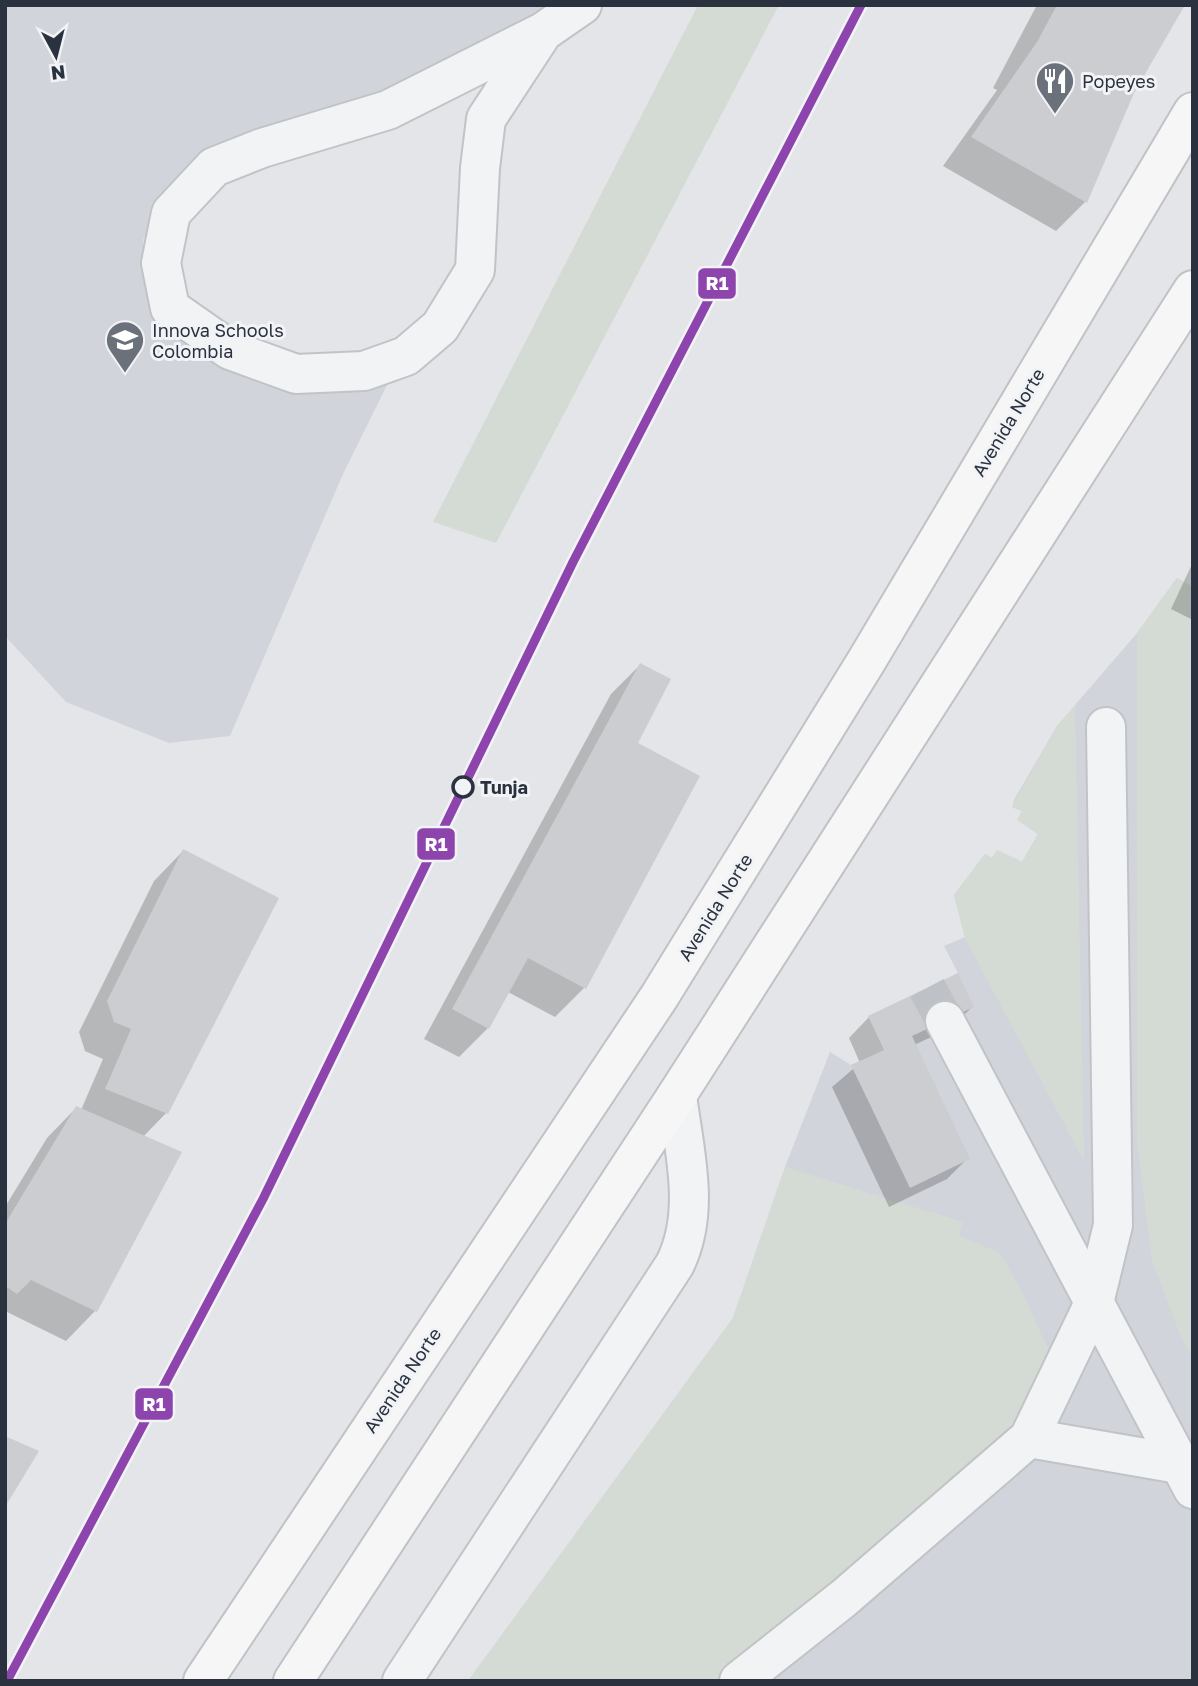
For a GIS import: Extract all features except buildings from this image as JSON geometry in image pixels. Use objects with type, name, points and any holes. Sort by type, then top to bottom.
[{"type":"main road","name":"Avenida Norte","points":[[203,1681],[659,997],[867,660],[1193,112]]},
{"type":"main road","points":[[293,1681],[677,1094],[1193,290]]},
{"type":"street","points":[[543,32],[486,119],[480,168],[475,270],[440,327],[406,356],[364,371],[296,374],[230,350],[170,308],[161,263],[171,213],[214,167],[262,148],[388,110],[543,32],[582,5]]},
{"type":"street","points":[[739,1681],[844,1598],[1029,1438],[1094,1303],[1113,1225],[1106,727]]},
{"type":"street","points":[[945,1021],[1186,1476]]},
{"type":"street","points":[[402,1681],[660,1287],[685,1242],[690,1199],[677,1094]]},
{"type":"street","points":[[1029,1438],[1186,1476]]},
{"type":"shaded area","name":"Innova Schools Colombia","points":[[5,5],[556,5],[384,97],[175,183],[143,240],[155,320],[228,368],[309,393],[390,379],[343,474],[230,736],[169,743],[66,702],[5,636]]},
{"type":"shaded area","points":[[698,5],[779,5],[496,543],[433,522]]},
{"type":"shaded area","points":[[1177,578],[1193,587],[1193,1681],[468,1681],[733,1318],[785,1167],[830,1052],[851,1065],[884,1050],[958,973],[944,946],[965,937],[954,895],[985,854],[992,858],[997,850],[1022,862],[1038,834],[1017,820],[1022,811],[1012,807],[1015,798],[1057,726],[1137,633]]},
{"type":"shaded area","points":[[1177,578],[1193,587],[1193,1359],[1181,1337],[1152,1261],[1137,1142],[1137,633]]},
{"type":"shaded area","points":[[1075,706],[1084,1161],[965,938],[954,895],[985,854],[992,858],[997,850],[1022,862],[1038,834],[1017,820],[1022,811],[1012,807],[1057,726]]},
{"type":"shaded area","points":[[785,1167],[963,1222],[959,1236],[1000,1253],[1021,1290],[1053,1360],[1029,1409],[971,1470],[728,1681],[468,1681],[733,1318]]},
{"type":"tunnel","points":[[927,988],[945,1021]]},
{"type":"transit line","name":"R1","points":[[7,1681],[263,1199],[573,562],[861,5]]},
{"type":"place","name":"Popeyes","points":[[1055,115]]},
{"type":"place","name":"Innova Schools Colombia","points":[[125,374]]},
{"type":"place","name":"Tunja","points":[[463,787]]}]
